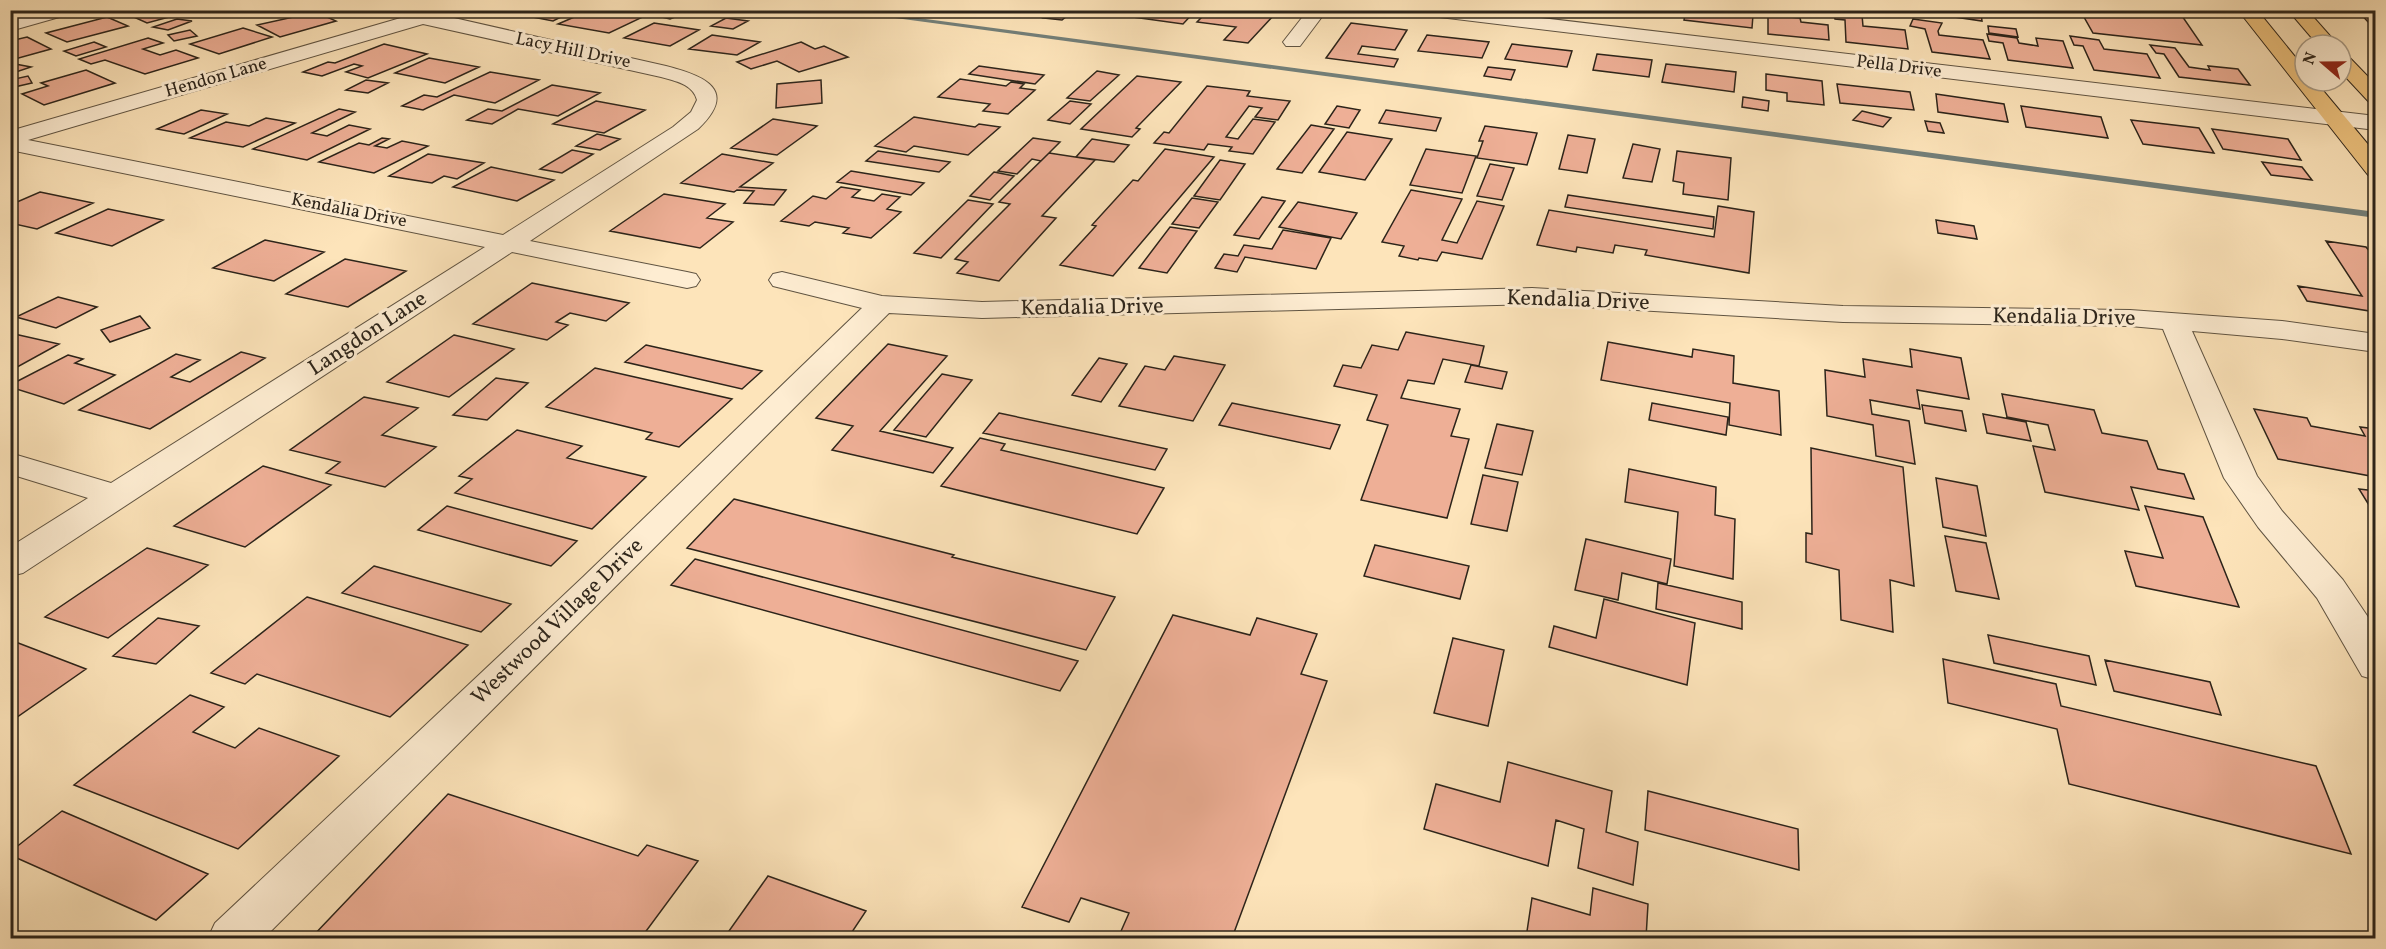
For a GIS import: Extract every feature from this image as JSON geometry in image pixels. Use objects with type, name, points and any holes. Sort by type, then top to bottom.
[{"type":"main road","points":[[2247,10],[2376,170]]},
{"type":"main road","points":[[2297,10],[2317,33]]},
{"type":"main road","points":[[2353,73],[2376,98]]},
{"type":"street","points":[[10,25],[64,10]]},
{"type":"street","name":"Lacy Hill Drive","points":[[401,10],[422,18],[666,72],[696,82],[706,91]]},
{"type":"street","points":[[1293,42],[1318,10]]},
{"type":"street","name":"Pella Drive","points":[[1423,10],[1637,27],[2376,123]]},
{"type":"street","name":"Hendon Lane","points":[[10,141],[422,18]]},
{"type":"street","name":"Langdon Lane","points":[[10,564],[690,125],[705,110],[709,100],[706,91]]},
{"type":"street","name":"Kendalia Drive","points":[[10,141],[687,280]]},
{"type":"street","name":"Kendalia Drive","points":[[782,280],[882,304],[982,310],[1532,297],[1843,314],[2130,318],[2282,330],[2376,343]]},
{"type":"street","name":"Westwood Village Drive","points":[[232,939],[596,586],[882,304]]},
{"type":"street","points":[[2174,322],[2241,478],[2270,519],[2330,589],[2365,644],[2376,666]]},
{"type":"street","points":[[10,463],[117,495]]},
{"type":"building","points":[[134,10],[195,10],[147,23],[125,13]]},
{"type":"building","points":[[519,10],[575,10],[553,21],[512,13]]},
{"type":"building","points":[[666,10],[688,12],[670,19],[654,15]]},
{"type":"building","points":[[1051,10],[1072,12],[1062,20],[1043,18]]},
{"type":"building","points":[[1124,10],[1196,10],[1183,24],[1118,15]]},
{"type":"building","points":[[1209,10],[1240,10],[1274,15],[1248,43],[1224,40],[1236,27],[1197,22]]},
{"type":"building","points":[[1520,10],[1580,10],[1578,17]]},
{"type":"building","points":[[1686,10],[1718,10],[1753,15],[1752,28],[1684,20]]},
{"type":"building","points":[[1955,10],[1981,13],[1982,21],[1955,17]]},
{"type":"building","points":[[2080,10],[2178,10],[2202,45],[2093,33]]},
{"type":"building","points":[[2357,10],[2376,10],[2376,24],[2370,24]]},
{"type":"building","points":[[316,12],[336,21],[280,37],[257,25]]},
{"type":"building","points":[[586,12],[617,17],[627,12],[647,15],[609,33],[558,24]]},
{"type":"building","points":[[1834,12],[1862,15],[1863,26],[1905,30],[1908,49],[1846,42],[1845,20],[1835,19]]},
{"type":"building","points":[[1768,15],[1800,18],[1801,22],[1828,25],[1829,40],[1768,34]]},
{"type":"building","points":[[107,17],[128,26],[67,42],[46,33]]},
{"type":"building","points":[[726,18],[748,21],[733,29],[711,26]]},
{"type":"building","points":[[177,19],[192,21],[168,30],[153,27]]},
{"type":"building","points":[[1913,19],[1942,23],[1938,31],[1939,35],[1983,40],[1990,59],[1932,52],[1925,29],[1910,26]]},
{"type":"building","points":[[654,23],[699,30],[670,46],[624,38]]},
{"type":"building","points":[[1351,23],[1407,30],[1395,50],[1362,46],[1358,54],[1398,59],[1394,67],[1326,58]]},
{"type":"building","points":[[1988,26],[2016,29],[2018,37],[1989,33]]},
{"type":"building","points":[[243,28],[272,37],[219,54],[190,44]]},
{"type":"building","points":[[190,30],[197,36],[174,41],[168,35]]},
{"type":"building","points":[[1987,34],[2017,38],[2019,43],[2038,46],[2036,38],[2063,41],[2073,68],[2008,60],[2003,43],[1989,41]]},
{"type":"building","points":[[712,35],[760,42],[737,55],[689,49]]},
{"type":"building","points":[[1427,35],[1489,42],[1482,58],[1418,51]]},
{"type":"building","points":[[2070,36],[2099,40],[2104,49],[2147,54],[2160,78],[2094,70],[2083,46],[2074,45]]},
{"type":"building","points":[[27,37],[51,49],[15,59],[10,57],[10,41]]},
{"type":"building","points":[[148,38],[163,43],[143,49],[160,55],[176,50],[198,58],[145,74],[105,60],[91,64],[79,59]]},
{"type":"building","points":[[94,42],[106,47],[76,56],[64,51]]},
{"type":"building","points":[[801,42],[815,49],[824,46],[848,57],[799,72],[777,61],[751,69],[737,62]]},
{"type":"building","points":[[384,44],[427,54],[368,78],[346,72],[362,66],[354,64],[322,76],[303,72],[328,62],[335,63]]},
{"type":"building","points":[[1512,44],[1572,51],[1567,67],[1505,59]]},
{"type":"building","points":[[2150,45],[2175,48],[2189,67],[2210,70],[2208,66],[2238,69],[2250,85],[2179,77],[2164,54],[2156,53]]},
{"type":"building","points":[[1597,54],[1652,60],[1649,77],[1593,70]]},
{"type":"building","points":[[429,58],[479,67],[445,83],[395,73]]},
{"type":"building","points":[[10,63],[31,67],[10,74]]},
{"type":"building","points":[[1666,64],[1736,72],[1734,92],[1662,82]]},
{"type":"building","points":[[979,66],[1044,75],[1035,84],[969,74]]},
{"type":"building","points":[[1488,67],[1515,70],[1511,80],[1484,76]]},
{"type":"building","points":[[86,70],[115,83],[44,105],[22,94],[48,86],[41,83]]},
{"type":"building","points":[[1097,71],[1119,75],[1090,101],[1067,98]]},
{"type":"building","points":[[490,72],[539,80],[495,103],[454,95],[423,110],[402,106],[424,95],[437,97]]},
{"type":"building","points":[[1766,74],[1822,81],[1824,105],[1787,101],[1787,93],[1766,90]]},
{"type":"building","points":[[28,76],[32,83],[10,88],[10,80]]},
{"type":"building","points":[[1137,76],[1181,82],[1136,128],[1140,129],[1132,137],[1081,129]]},
{"type":"building","points":[[960,79],[1006,86],[1011,82],[1024,84],[1020,88],[1035,90],[1008,114],[983,111],[990,104],[938,97]]},
{"type":"building","points":[[366,80],[388,83],[368,93],[346,90]]},
{"type":"building","points":[[821,80],[822,103],[776,108],[777,84]]},
{"type":"building","points":[[1837,84],[1910,92],[1914,110],[1840,103]]},
{"type":"building","points":[[552,85],[600,93],[558,116],[518,109],[492,124],[467,120],[488,109],[502,111]]},
{"type":"building","points":[[1207,86],[1250,91],[1247,96],[1290,101],[1278,120],[1255,117],[1262,108],[1249,106],[1226,137],[1238,139],[1253,119],[1275,122],[1253,154],[1229,151],[1232,147],[1208,144],[1204,150],[1154,143],[1164,132],[1169,133]]},
{"type":"building","points":[[1936,94],[2004,104],[2008,122],[1938,112]]},
{"type":"building","points":[[1743,97],[1769,101],[1768,111],[1742,107]]},
{"type":"building","points":[[596,101],[645,110],[604,133],[553,124]]},
{"type":"building","points":[[1070,101],[1091,104],[1070,124],[1048,120]]},
{"type":"building","points":[[1337,106],[1360,110],[1349,128],[1325,124]]},
{"type":"building","points":[[2021,106],[2101,117],[2108,138],[2026,127]]},
{"type":"building","points":[[339,109],[355,112],[312,133],[327,136],[349,125],[370,129],[307,160],[253,149]]},
{"type":"building","points":[[201,110],[227,114],[184,134],[157,129]]},
{"type":"building","points":[[1386,110],[1441,118],[1436,131],[1379,123]]},
{"type":"building","points":[[1862,111],[1891,118],[1883,127],[1853,120]]},
{"type":"building","points":[[914,117],[975,127],[979,124],[1000,127],[968,155],[914,146],[906,152],[875,146]]},
{"type":"building","points":[[266,118],[295,123],[243,147],[190,138],[226,122],[249,126]]},
{"type":"building","points":[[773,119],[817,126],[777,155],[731,148]]},
{"type":"building","points":[[2131,120],[2199,128],[2214,153],[2143,144]]},
{"type":"building","points":[[1925,121],[1940,123],[1944,133],[1928,131]]},
{"type":"building","points":[[1311,125],[1334,129],[1302,173],[1277,169]]},
{"type":"building","points":[[1485,126],[1537,133],[1527,165],[1477,158],[1483,141],[1479,141]]},
{"type":"building","points":[[2212,129],[2288,139],[2301,160],[2223,149]]},
{"type":"building","points":[[1347,132],[1392,139],[1365,180],[1319,172]]},
{"type":"building","points":[[597,134],[620,139],[600,150],[576,146]]},
{"type":"building","points":[[1568,135],[1595,139],[1587,173],[1559,169]]},
{"type":"building","points":[[382,138],[389,139],[375,146],[387,148],[402,141],[428,146],[374,173],[319,162],[359,143],[369,145]]},
{"type":"building","points":[[1033,138],[1060,142],[1041,161],[1032,159],[1017,174],[998,171]]},
{"type":"building","points":[[1092,139],[1129,145],[1114,162],[1076,157]]},
{"type":"building","points":[[1633,144],[1660,149],[1652,182],[1623,178]]},
{"type":"building","points":[[1165,149],[1214,157],[1113,276],[1060,265],[1096,226],[1092,225],[1133,180],[1138,181]]},
{"type":"building","points":[[1426,149],[1476,156],[1462,193],[1410,185]]},
{"type":"building","points":[[572,150],[593,154],[562,173],[540,169]]},
{"type":"building","points":[[878,151],[950,162],[939,172],[866,161]]},
{"type":"building","points":[[1677,151],[1731,158],[1728,200],[1683,194],[1684,183],[1673,181]]},
{"type":"building","points":[[1049,153],[1095,160],[1042,216],[1056,218],[999,281],[957,273],[968,262],[955,259],[1010,204],[999,202]]},
{"type":"building","points":[[428,154],[484,163],[457,179],[444,176],[432,183],[389,176]]},
{"type":"building","points":[[722,154],[773,163],[740,187],[786,190],[774,205],[744,203],[754,191],[737,190],[734,192],[681,183]]},
{"type":"building","points":[[1220,160],[1245,164],[1220,200],[1194,196]]},
{"type":"building","points":[[2262,162],[2302,167],[2312,180],[2271,175]]},
{"type":"building","points":[[1490,164],[1514,168],[1502,200],[1477,196]]},
{"type":"building","points":[[491,167],[554,180],[517,201],[453,187]]},
{"type":"building","points":[[851,171],[924,183],[911,195],[837,182]]},
{"type":"building","points":[[994,172],[1014,176],[990,200],[970,196]]},
{"type":"building","points":[[841,187],[860,190],[852,197],[874,201],[882,194],[900,197],[887,209],[901,212],[871,238],[843,233],[849,228],[815,222],[809,226],[781,221],[813,196],[826,199]]},
{"type":"building","points":[[1411,190],[1462,199],[1442,240],[1457,243],[1477,201],[1504,206],[1482,259],[1442,252],[1437,261],[1419,258],[1418,260],[1399,256],[1404,246],[1382,242]]},
{"type":"building","points":[[40,192],[93,203],[37,229],[10,223],[10,205]]},
{"type":"building","points":[[664,194],[725,204],[707,218],[733,222],[700,248],[610,231]]},
{"type":"building","points":[[1568,195],[1714,217],[1713,229],[1565,207]]},
{"type":"building","points":[[1262,197],[1285,201],[1259,239],[1234,235]]},
{"type":"building","points":[[1192,198],[1218,202],[1199,228],[1172,224]]},
{"type":"building","points":[[968,200],[993,204],[941,258],[914,253]]},
{"type":"building","points":[[1298,202],[1357,213],[1341,239],[1279,227]]},
{"type":"building","points":[[1718,206],[1754,212],[1749,273],[1645,255],[1647,250],[1615,245],[1613,253],[1577,247],[1576,252],[1537,245],[1549,210],[1714,237]]},
{"type":"building","points":[[108,209],[163,220],[112,246],[56,233]]},
{"type":"building","points":[[1936,220],[1974,226],[1977,239],[1938,233]]},
{"type":"building","points":[[1170,227],[1197,231],[1167,273],[1139,268]]},
{"type":"building","points":[[1283,230],[1331,238],[1316,269],[1245,257],[1237,272],[1215,268],[1224,254],[1238,256],[1244,245],[1272,249]]},
{"type":"building","points":[[265,240],[324,252],[274,281],[213,268]]},
{"type":"building","points":[[2326,241],[2366,247],[2376,259],[2376,312],[2307,301],[2298,286],[2362,296]]},
{"type":"building","points":[[345,259],[406,271],[348,307],[286,294]]},
{"type":"building","points":[[532,283],[629,303],[606,321],[570,313],[556,322],[568,325],[547,340],[473,324]]},
{"type":"building","points":[[58,297],[97,307],[56,328],[16,317]]},
{"type":"building","points":[[140,316],[150,328],[110,342],[101,330]]},
{"type":"building","points":[[1406,332],[1484,346],[1479,366],[1443,359],[1434,384],[1408,380],[1401,398],[1460,409],[1451,436],[1469,439],[1447,518],[1361,500],[1388,425],[1367,420],[1377,395],[1334,386],[1343,365],[1361,368],[1372,345],[1398,350]]},
{"type":"building","points":[[10,333],[59,344],[10,371]]},
{"type":"building","points":[[454,335],[514,349],[449,397],[387,382]]},
{"type":"building","points":[[1608,342],[1692,357],[1693,349],[1734,356],[1733,383],[1779,391],[1781,435],[1729,425],[1730,403],[1601,380]]},
{"type":"building","points":[[888,344],[947,356],[880,431],[953,448],[933,473],[832,450],[853,426],[816,418]]},
{"type":"building","points":[[646,345],[762,371],[742,389],[625,362]]},
{"type":"building","points":[[1910,349],[1961,358],[1969,399],[1917,390],[1920,409],[1870,400],[1872,414],[1909,421],[1915,464],[1876,456],[1873,425],[1827,416],[1825,370],[1865,377],[1863,359],[1912,367]]},
{"type":"building","points":[[241,352],[265,358],[150,429],[79,410],[176,354],[200,360],[171,377],[190,382]]},
{"type":"building","points":[[68,355],[83,359],[75,363],[115,375],[64,404],[10,387],[10,385]]},
{"type":"building","points":[[1174,356],[1225,365],[1193,421],[1119,406],[1145,366],[1165,370]]},
{"type":"building","points":[[1099,358],[1127,364],[1101,402],[1072,395]]},
{"type":"building","points":[[1471,365],[1507,372],[1502,389],[1465,382]]},
{"type":"building","points":[[595,368],[732,399],[679,447],[646,439],[652,433],[546,407]]},
{"type":"building","points":[[942,374],[972,380],[926,437],[894,430]]},
{"type":"building","points":[[496,378],[528,383],[487,420],[453,415]]},
{"type":"building","points":[[2002,394],[2094,410],[2102,433],[2147,441],[2158,469],[2184,474],[2194,499],[2131,487],[2139,510],[2045,492],[2033,446],[2055,450],[2048,425],[2007,417]]},
{"type":"building","points":[[364,397],[418,408],[382,435],[436,447],[385,487],[326,473],[340,462],[290,450]]},
{"type":"building","points":[[1232,403],[1340,425],[1330,449],[1219,425]]},
{"type":"building","points":[[1652,403],[1728,417],[1726,435],[1649,420]]},
{"type":"building","points":[[1922,405],[1962,411],[1966,431],[1925,423]]},
{"type":"building","points":[[2254,409],[2307,418],[2311,426],[2365,436],[2360,427],[2376,429],[2376,477],[2278,459]]},
{"type":"building","points":[[999,413],[1167,449],[1155,470],[983,433]]},
{"type":"building","points":[[1983,414],[2026,422],[2031,441],[1987,433]]},
{"type":"building","points":[[1497,424],[1533,431],[1522,475],[1485,468]]},
{"type":"building","points":[[517,430],[582,446],[567,458],[646,477],[592,529],[455,493],[472,479],[459,476]]},
{"type":"building","points":[[980,438],[1005,444],[1001,450],[1164,488],[1137,534],[941,486]]},
{"type":"building","points":[[1811,448],[1903,467],[1914,586],[1890,580],[1893,632],[1841,620],[1839,570],[1806,562],[1806,533],[1812,534]]},
{"type":"building","points":[[263,466],[331,485],[245,547],[174,526]]},
{"type":"building","points":[[1629,469],[1716,487],[1715,515],[1735,519],[1733,579],[1674,566],[1678,512],[1625,502]]},
{"type":"building","points":[[1483,475],[1518,482],[1507,531],[1471,524]]},
{"type":"building","points":[[1936,478],[1977,486],[1986,536],[1943,527]]},
{"type":"building","points":[[2359,489],[2376,491],[2376,511],[2372,510]]},
{"type":"building","points":[[734,499],[954,555],[952,557],[1115,597],[1086,650],[687,548]]},
{"type":"building","points":[[447,506],[577,541],[551,566],[418,530]]},
{"type":"building","points":[[2145,506],[2203,517],[2239,607],[2136,586],[2125,551],[2163,558]]},
{"type":"building","points":[[1945,536],[1986,543],[1999,599],[1956,591]]},
{"type":"building","points":[[1586,539],[1671,559],[1667,584],[1622,573],[1618,600],[1575,590]]},
{"type":"building","points":[[1375,545],[1469,566],[1460,599],[1364,576]]},
{"type":"building","points":[[147,548],[208,565],[108,638],[45,617]]},
{"type":"building","points":[[695,559],[1078,661],[1060,691],[671,585]]},
{"type":"building","points":[[374,566],[511,604],[481,632],[342,593]]},
{"type":"building","points":[[1658,583],[1742,602],[1742,629],[1656,609]]},
{"type":"building","points":[[307,597],[468,645],[390,717],[257,674],[245,684],[211,673]]},
{"type":"building","points":[[1604,599],[1695,623],[1687,685],[1549,647],[1554,626],[1596,638]]},
{"type":"building","points":[[1173,615],[1250,635],[1257,618],[1317,634],[1301,674],[1327,681],[1232,938],[1118,938],[1129,913],[1081,898],[1069,922],[1022,907]]},
{"type":"building","points":[[158,618],[199,626],[156,664],[113,656]]},
{"type":"building","points":[[1988,635],[2089,656],[2096,685],[1994,663]]},
{"type":"building","points":[[1453,638],[1504,650],[1488,726],[1434,713]]},
{"type":"building","points":[[13,641],[86,669],[10,722],[10,643]]},
{"type":"building","points":[[1943,659],[2056,684],[2061,706],[2316,766],[2351,854],[2069,784],[2057,729],[1948,703]]},
{"type":"building","points":[[2105,660],[2210,682],[2221,715],[2114,691]]},
{"type":"building","points":[[190,695],[224,707],[193,732],[235,748],[259,728],[339,756],[238,849],[74,785]]},
{"type":"building","points":[[1508,762],[1612,791],[1606,832],[1638,842],[1633,885],[1578,868],[1584,829],[1556,820],[1548,866],[1424,829],[1436,784],[1500,802]]},
{"type":"building","points":[[1648,791],[1798,829],[1799,870],[1645,830]]},
{"type":"building","points":[[448,794],[638,856],[647,845],[698,861],[641,938],[311,938]]},
{"type":"building","points":[[62,811],[208,874],[156,920],[10,855],[10,852]]},
{"type":"building","points":[[768,876],[866,911],[848,938],[724,938]]},
{"type":"building","points":[[1593,888],[1648,904],[1646,938],[1526,938],[1532,898],[1590,915]]},
{"type":"waterway","points":[[839,10],[2376,215]]}]
